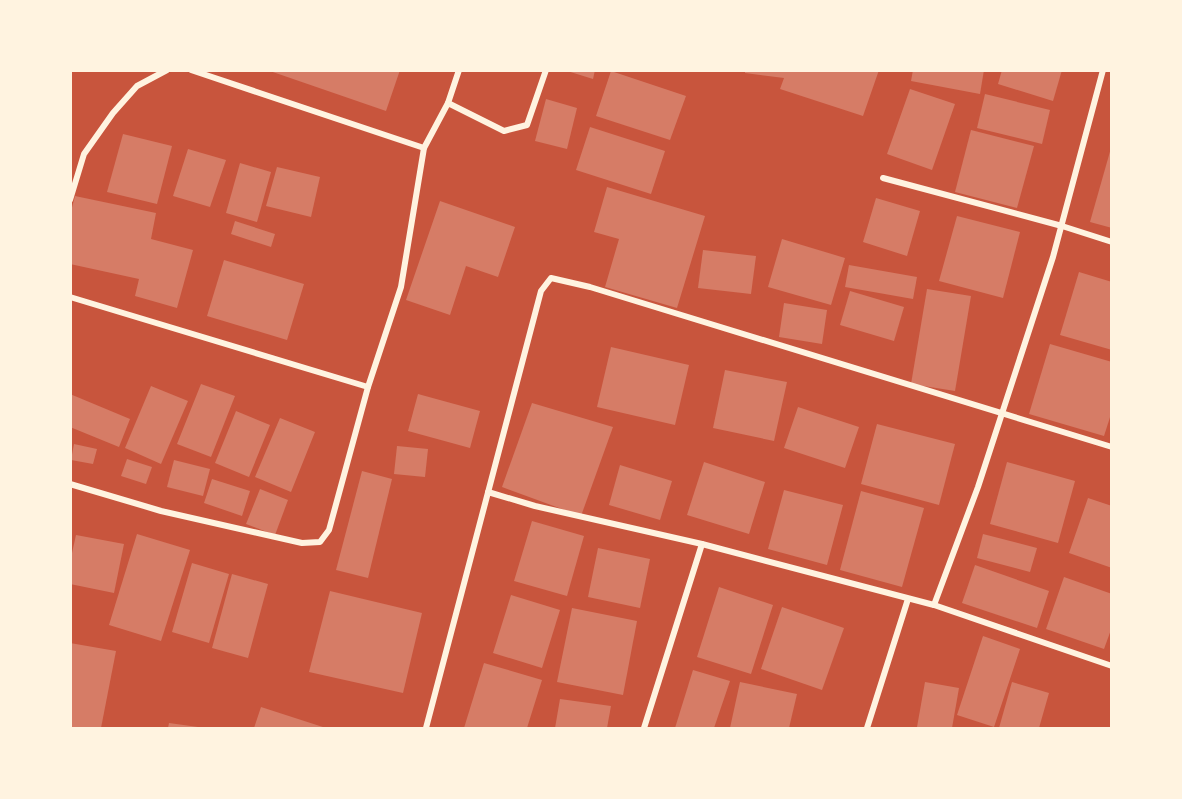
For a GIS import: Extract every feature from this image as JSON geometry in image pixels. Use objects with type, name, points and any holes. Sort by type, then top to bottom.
[{"type":"street","points":[[70,200],[84,154],[113,113],[137,86],[167,70]]},
{"type":"street","points":[[191,70],[424,148]]},
{"type":"street","points":[[70,484],[161,512],[302,543],[320,542],[329,531],[368,387],[401,287],[424,148],[448,102],[459,70]]},
{"type":"street","points":[[448,102],[504,131],[527,125],[546,70]]},
{"type":"street","points":[[934,605],[978,488],[1000,413],[1062,226],[1103,70]]},
{"type":"street","points":[[884,178],[1062,226],[1112,242]]},
{"type":"street","points":[[426,729],[541,291],[551,278],[590,287],[1112,447]]},
{"type":"street","points":[[70,297],[368,387]]},
{"type":"street","points":[[488,492],[536,506],[702,544],[934,605],[1112,666]]},
{"type":"street","points":[[644,729],[702,544]]},
{"type":"street","points":[[867,729],[908,599]]},
{"type":"building","points":[[267,70],[400,70],[386,111]]},
{"type":"building","points":[[564,70],[595,70],[593,79]]},
{"type":"building","points":[[745,70],[879,70],[863,116],[780,89],[784,78],[745,73]]},
{"type":"building","points":[[913,70],[984,70],[980,94],[911,81]]},
{"type":"building","points":[[1002,70],[1062,70],[1053,101],[998,84]]},
{"type":"building","points":[[611,71],[686,96],[670,140],[596,116]]},
{"type":"building","points":[[910,89],[955,104],[932,170],[887,154]]},
{"type":"building","points":[[985,94],[1050,110],[1042,144],[977,128]]},
{"type":"building","points":[[546,99],[577,108],[567,149],[535,141]]},
{"type":"building","points":[[590,127],[665,151],[651,194],[576,170]]},
{"type":"building","points":[[971,130],[1034,146],[1017,208],[955,192]]},
{"type":"building","points":[[123,134],[172,146],[157,204],[107,192]]},
{"type":"building","points":[[188,149],[226,160],[210,207],[173,196]]},
{"type":"building","points":[[1112,149],[1112,228],[1090,222]]},
{"type":"building","points":[[240,163],[271,172],[257,222],[226,213]]},
{"type":"building","points":[[277,167],[320,177],[311,217],[266,206]]},
{"type":"building","points":[[607,187],[705,216],[677,308],[605,287],[619,239],[594,232]]},
{"type":"building","points":[[75,196],[156,213],[151,239],[193,250],[177,308],[135,296],[139,279],[70,264],[70,215]]},
{"type":"building","points":[[876,198],[920,211],[907,256],[863,242]]},
{"type":"building","points":[[440,201],[515,227],[498,277],[466,266],[450,315],[406,300]]},
{"type":"building","points":[[957,216],[1020,232],[1003,298],[939,281]]},
{"type":"building","points":[[235,221],[275,234],[271,247],[231,234]]},
{"type":"building","points":[[782,239],[845,258],[831,305],[768,287]]},
{"type":"building","points":[[703,250],[756,256],[751,294],[698,288]]},
{"type":"building","points":[[224,260],[304,284],[287,340],[207,316]]},
{"type":"building","points":[[849,265],[917,277],[913,299],[845,287]]},
{"type":"building","points":[[1079,272],[1112,282],[1112,350],[1060,335]]},
{"type":"building","points":[[927,289],[971,296],[955,391],[911,384]]},
{"type":"building","points":[[850,291],[904,307],[894,341],[840,325]]},
{"type":"building","points":[[784,303],[827,310],[822,344],[779,337]]},
{"type":"building","points":[[1050,344],[1112,362],[1112,411],[1104,436],[1029,414]]},
{"type":"building","points":[[611,347],[689,365],[675,425],[597,407]]},
{"type":"building","points":[[725,370],[787,382],[774,441],[713,428]]},
{"type":"building","points":[[201,384],[235,396],[211,457],[177,444]]},
{"type":"building","points":[[151,386],[188,401],[161,464],[125,448]]},
{"type":"building","points":[[70,394],[130,419],[119,447],[70,427]]},
{"type":"building","points":[[418,394],[480,411],[470,448],[408,431]]},
{"type":"building","points":[[532,403],[613,427],[581,516],[502,487]]},
{"type":"building","points":[[798,407],[859,427],[845,468],[784,448]]},
{"type":"building","points":[[236,411],[270,425],[249,477],[215,463]]},
{"type":"building","points":[[280,418],[315,432],[291,492],[255,477]]},
{"type":"building","points":[[877,424],[955,444],[939,505],[861,484]]},
{"type":"building","points":[[74,444],[97,449],[93,464],[71,460]]},
{"type":"building","points":[[397,446],[428,449],[425,477],[394,474]]},
{"type":"building","points":[[127,459],[152,467],[146,484],[121,476]]},
{"type":"building","points":[[174,460],[210,469],[203,496],[167,487]]},
{"type":"building","points":[[704,462],[765,482],[749,534],[687,515]]},
{"type":"building","points":[[1007,462],[1075,481],[1058,543],[990,524]]},
{"type":"building","points":[[620,465],[672,481],[660,520],[609,505]]},
{"type":"building","points":[[362,471],[392,479],[368,578],[336,570]]},
{"type":"building","points":[[212,479],[250,491],[242,516],[204,503]]},
{"type":"building","points":[[260,489],[288,500],[275,535],[246,524]]},
{"type":"building","points":[[784,490],[843,505],[827,565],[768,549]]},
{"type":"building","points":[[861,491],[924,508],[902,587],[840,570]]},
{"type":"building","points":[[1088,498],[1112,506],[1112,568],[1069,553]]},
{"type":"building","points":[[532,521],[584,536],[567,596],[514,581]]},
{"type":"building","points":[[137,534],[190,550],[161,641],[109,625]]},
{"type":"building","points":[[983,534],[1037,548],[1030,572],[977,558]]},
{"type":"building","points":[[76,535],[124,544],[114,593],[70,584],[70,562]]},
{"type":"building","points":[[598,548],[650,559],[640,608],[588,597]]},
{"type":"building","points":[[192,563],[229,574],[209,643],[172,632]]},
{"type":"building","points":[[975,565],[1049,591],[1037,628],[962,603]]},
{"type":"building","points":[[232,574],[268,584],[248,658],[212,648]]},
{"type":"building","points":[[1064,577],[1112,594],[1112,627],[1104,649],[1046,629]]},
{"type":"building","points":[[719,587],[773,605],[751,674],[697,657]]},
{"type":"building","points":[[330,591],[422,613],[403,693],[309,672]]},
{"type":"building","points":[[511,595],[560,610],[542,668],[493,653]]},
{"type":"building","points":[[782,607],[844,628],[822,690],[761,669]]},
{"type":"building","points":[[572,608],[637,621],[623,695],[557,682]]},
{"type":"building","points":[[983,636],[1020,649],[994,727],[957,715]]},
{"type":"building","points":[[70,643],[116,651],[101,728],[70,728]]},
{"type":"building","points":[[484,663],[542,680],[527,728],[464,728]]},
{"type":"building","points":[[693,670],[730,681],[714,728],[675,728]]},
{"type":"building","points":[[740,682],[797,694],[789,728],[730,728]]},
{"type":"building","points":[[925,682],[959,688],[952,728],[917,727]]},
{"type":"building","points":[[1012,682],[1049,693],[1039,728],[999,728]]},
{"type":"building","points":[[560,699],[611,706],[607,728],[555,728]]},
{"type":"building","points":[[261,707],[326,728],[254,728]]},
{"type":"building","points":[[169,723],[198,727],[198,728],[168,728]]}]
